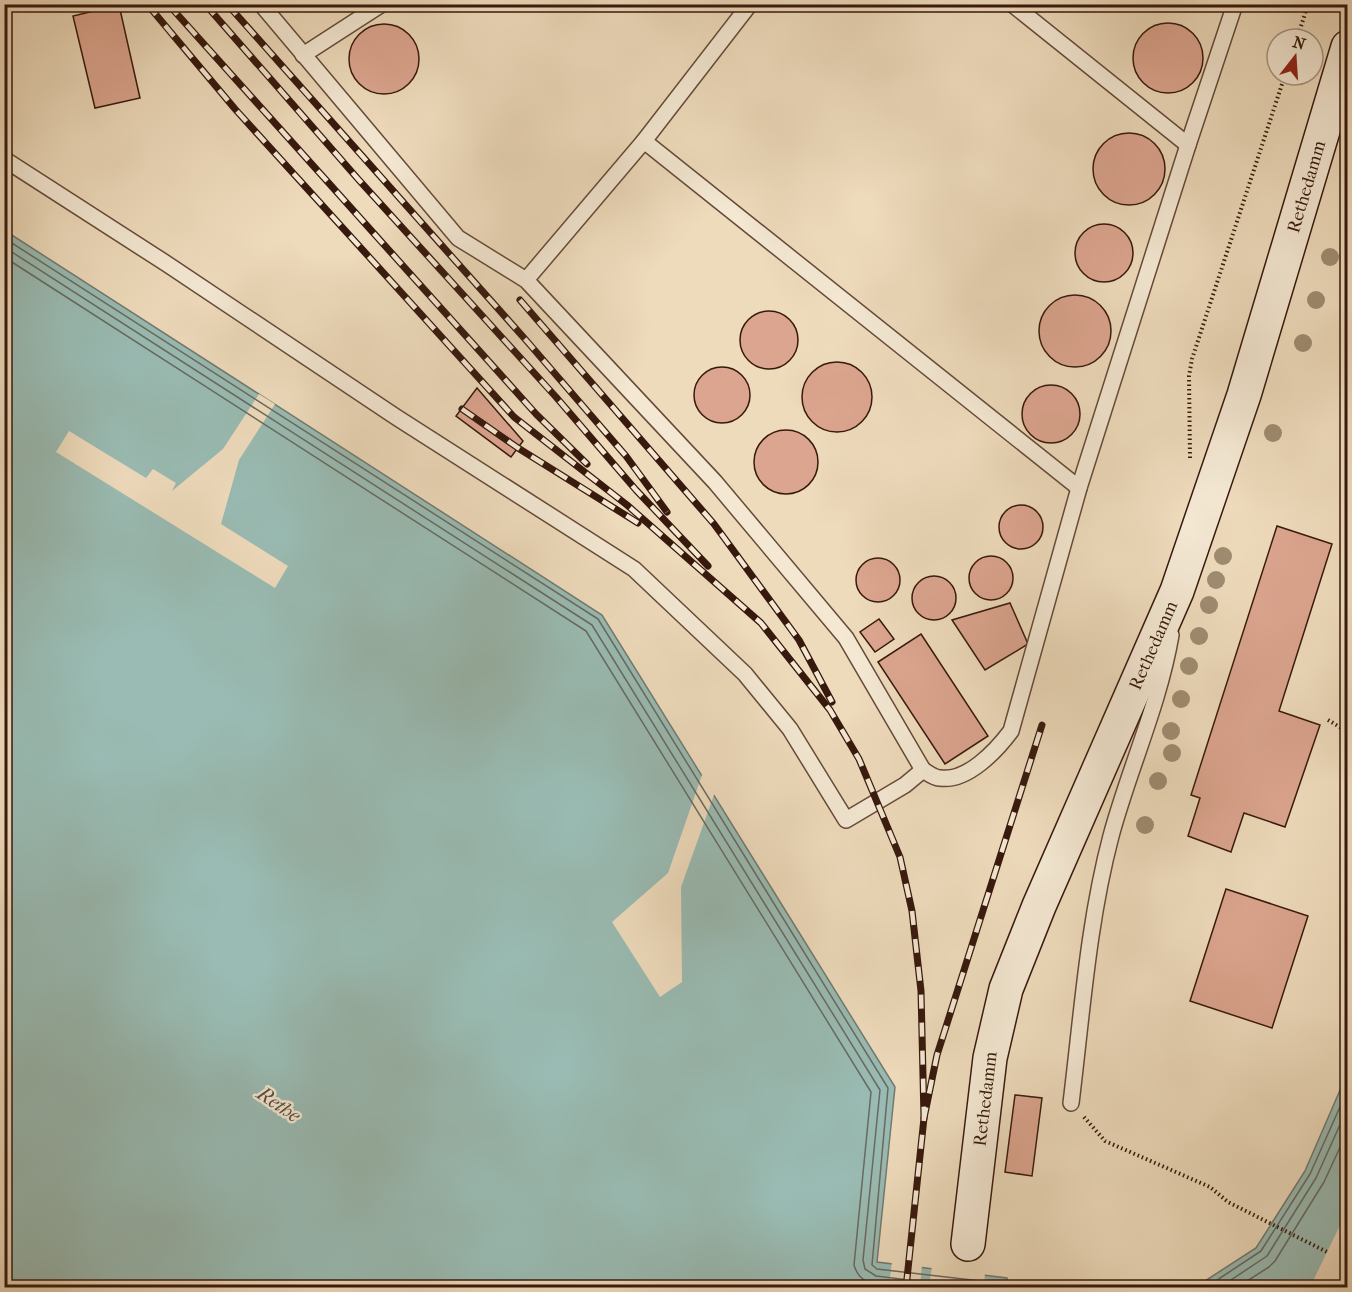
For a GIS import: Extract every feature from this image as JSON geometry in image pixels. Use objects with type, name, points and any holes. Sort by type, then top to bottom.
[{"type":"main road","name":"Rethedamm","points":[[968,1244],[990,1058],[1006,989],[1030,927],[1177,591],[1248,384],[1347,47]]},
{"type":"lane","points":[[261,4],[458,238],[526,280],[715,482],[846,638],[923,770],[939,778],[963,775],[999,747],[1011,732],[1079,488],[1235,4]]},
{"type":"lane","points":[[303,56],[382,4]]},
{"type":"lane","points":[[526,280],[644,141],[750,4]]},
{"type":"lane","points":[[1012,4],[1188,144]]},
{"type":"lane","points":[[644,141],[1079,488]]},
{"type":"lane","points":[[5,156],[396,417],[634,569],[745,674],[790,729],[846,820],[905,785],[923,770]]},
{"type":"lane","points":[[1071,1103],[1097,904],[1111,837],[1159,688],[1177,591]]},
{"type":"path","points":[[1301,27],[1308,4]]},
{"type":"path","points":[[1211,494],[1190,464],[1189,376],[1192,359],[1281,87]]},
{"type":"path","points":[[1328,720],[1347,732]]},
{"type":"path","points":[[1071,1103],[1105,1141],[1210,1187],[1228,1202],[1327,1252]]},
{"type":"water","name":"Rethe","points":[[4,230],[602,615],[895,1087],[877,1262],[1007,1278],[1007,1287],[5,1287]]},
{"type":"water","points":[[1347,1074],[1347,1287],[1194,1288],[1256,1248],[1305,1171]]},
{"type":"pier","points":[[259,394],[275,404],[239,460],[221,524],[288,566],[275,588],[56,452],[69,431],[146,478],[153,469],[176,483],[172,491],[223,449]]},
{"type":"pier","points":[[703,772],[715,792],[681,887],[682,982],[660,997],[612,922],[668,873]]},
{"type":"pier","points":[[1347,1211],[1347,1274],[1341,1287],[1310,1287]]},
{"type":"pier","points":[[892,1261],[922,1265],[920,1287],[889,1287]]},
{"type":"pier","points":[[932,1266],[985,1272],[984,1287],[929,1287]]},
{"type":"building","points":[[1036,4],[1079,4],[1066,9],[1053,10]]},
{"type":"building","points":[[1181,4],[1217,4],[1202,11],[1191,10]]},
{"type":"building","points":[[119,5],[140,98],[95,108],[73,16]]},
{"type":"building","points":[[1175,23],[1188,29],[1197,38],[1201,44],[1203,58],[1201,72],[1193,83],[1182,91],[1161,93],[1143,83],[1135,72],[1133,51],[1143,33],[1154,25]]},
{"type":"building","points":[[384,24],[397,27],[409,34],[416,46],[419,59],[416,72],[409,84],[397,91],[384,94],[371,91],[359,84],[352,72],[349,59],[352,46],[359,34],[371,27]]},
{"type":"building","points":[[1129,133],[1149,139],[1159,149],[1165,169],[1159,189],[1149,199],[1129,205],[1109,199],[1099,189],[1093,169],[1099,149],[1109,139]]},
{"type":"building","points":[[1104,224],[1120,229],[1128,237],[1133,253],[1128,269],[1120,277],[1104,282],[1088,277],[1080,269],[1075,253],[1080,237],[1088,229]]},
{"type":"building","points":[[1075,295],[1095,301],[1105,311],[1111,331],[1105,351],[1095,361],[1075,367],[1055,361],[1045,351],[1039,331],[1045,311],[1055,301]]},
{"type":"building","points":[[763,311],[775,311],[790,319],[798,334],[798,346],[790,361],[775,369],[763,369],[748,361],[740,346],[740,334],[748,319]]},
{"type":"building","points":[[837,362],[856,368],[866,378],[872,397],[866,416],[856,426],[837,432],[818,426],[808,416],[802,397],[808,378],[818,368]]},
{"type":"building","points":[[716,367],[728,367],[742,375],[750,389],[748,406],[742,415],[728,423],[716,423],[699,411],[694,401],[694,389],[706,372]]},
{"type":"building","points":[[1051,385],[1062,387],[1075,398],[1080,414],[1078,425],[1067,438],[1051,443],[1040,441],[1027,430],[1022,414],[1024,403],[1035,390]]},
{"type":"building","points":[[477,388],[523,441],[511,457],[456,416]]},
{"type":"building","points":[[786,430],[798,432],[809,439],[816,450],[818,462],[816,474],[809,485],[798,492],[786,494],[774,492],[763,485],[756,474],[754,462],[756,450],[763,439],[774,432]]},
{"type":"building","points":[[1021,505],[1036,512],[1043,527],[1036,542],[1021,549],[1006,542],[999,527],[1006,512]]},
{"type":"building","points":[[1277,526],[1332,544],[1279,711],[1320,725],[1285,827],[1244,813],[1231,852],[1188,836],[1200,798],[1191,795]]},
{"type":"building","points":[[991,556],[1006,563],[1013,578],[1006,593],[991,600],[976,593],[969,578],[976,563]]},
{"type":"building","points":[[878,558],[893,565],[900,580],[893,595],[878,602],[863,595],[856,580],[863,565]]},
{"type":"building","points":[[934,576],[950,582],[956,598],[950,614],[934,620],[918,614],[912,598],[918,582]]},
{"type":"building","points":[[1010,603],[1028,644],[985,670],[952,620]]},
{"type":"building","points":[[879,619],[894,639],[875,652],[860,632]]},
{"type":"building","points":[[921,634],[988,736],[945,764],[878,662]]},
{"type":"building","points":[[1226,889],[1308,916],[1272,1028],[1190,1001]]},
{"type":"building","points":[[1015,1095],[1042,1098],[1032,1176],[1005,1172]]},
{"type":"railway","points":[[147,4],[235,109],[514,417],[627,505],[761,623],[830,710],[859,759],[900,857],[912,911],[921,991],[924,1118]]},
{"type":"railway","points":[[168,4],[536,414],[587,464]]},
{"type":"railway","points":[[205,4],[358,179],[556,397],[636,490],[708,566]]},
{"type":"railway","points":[[227,4],[525,339],[626,456],[667,512]]},
{"type":"railway","points":[[520,300],[714,524],[799,640],[832,702]]},
{"type":"railway","points":[[462,409],[518,448],[638,523]]},
{"type":"railway","points":[[906,1288],[924,1118],[937,1055],[1042,725]]}]
